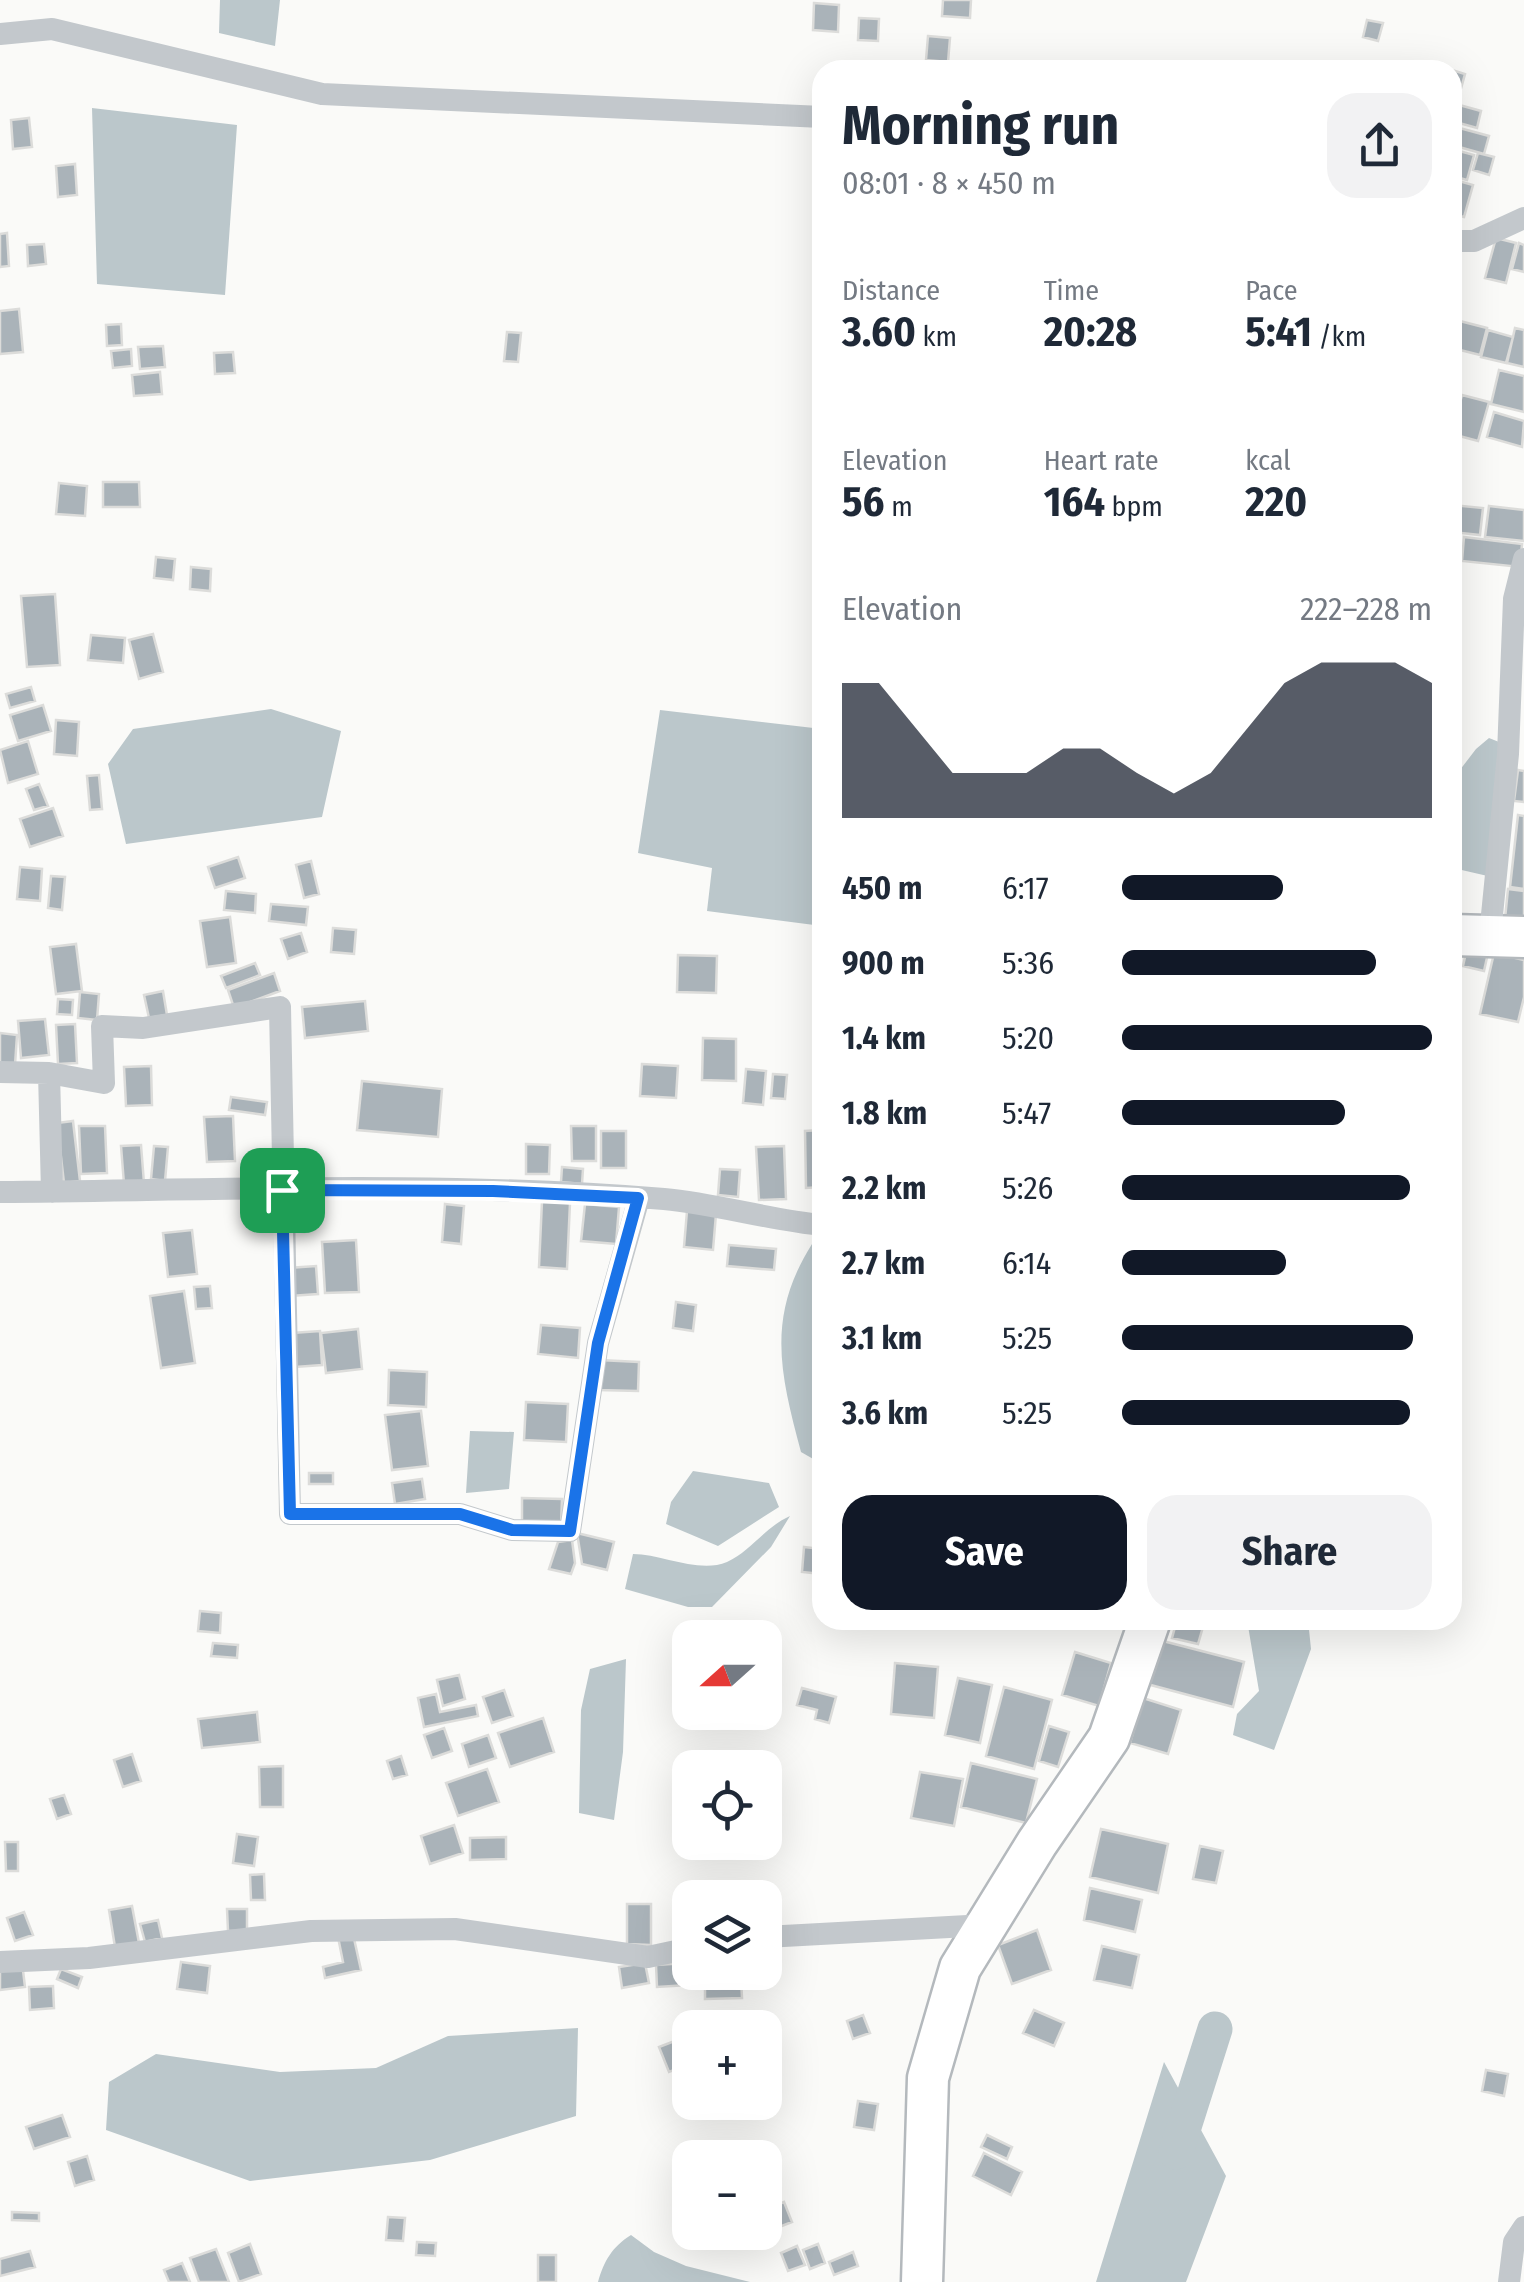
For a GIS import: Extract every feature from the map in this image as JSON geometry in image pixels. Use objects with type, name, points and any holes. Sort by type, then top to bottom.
[{"type":"highway","points":[[922,2282],[928,2078],[960,1968],[1036,1843],[1109,1738],[1147,1630]]},
{"type":"street","points":[[0,34],[52,29],[322,94],[812,117]]},
{"type":"street","points":[[1462,241],[1474,241],[1524,218]]},
{"type":"street","points":[[1489,936],[1508,754],[1514,599],[1524,559]]},
{"type":"street","points":[[0,1072],[49,1073],[104,1083],[102,1026],[143,1028],[280,1006],[290,1514],[460,1514],[512,1530],[570,1531],[598,1343],[638,1198]]},
{"type":"street","points":[[49,1073],[52,1192]]},
{"type":"street","points":[[0,1192],[493,1191],[638,1198],[812,1224]]},
{"type":"street","points":[[782,1936],[986,1925]]},
{"type":"street","points":[[0,1962],[88,1958],[311,1931],[455,1930],[648,1957],[672,1952]]},
{"type":"street","points":[[1508,2282],[1514,2242],[1524,2227]]},
{"type":"shaded area","points":[[220,0],[280,0],[275,46],[219,33]]},
{"type":"shaded area","points":[[92,108],[237,125],[225,295],[97,284]]},
{"type":"shaded area","points":[[271,709],[341,731],[322,817],[126,844],[108,764],[133,729]]},
{"type":"shaded area","points":[[660,710],[812,728],[812,925],[707,911],[712,868],[638,853]]},
{"type":"shaded area","points":[[1489,738],[1499,742],[1492,877],[1462,870],[1462,767]]},
{"type":"shaded area","points":[[812,1244],[812,1458],[801,1452],[783,1371],[783,1321],[797,1271]]},
{"type":"shaded area","points":[[470,1431],[514,1432],[509,1489],[466,1493]]},
{"type":"shaded area","points":[[693,1471],[769,1483],[779,1507],[718,1546],[666,1524],[671,1502]]},
{"type":"shaded area","points":[[790,1516],[771,1547],[712,1607],[688,1607],[625,1589],[633,1554],[693,1565],[716,1565],[736,1557]]},
{"type":"shaded area","points":[[1249,1630],[1309,1630],[1311,1649],[1274,1750],[1233,1735],[1237,1714],[1259,1691]]},
{"type":"shaded area","points":[[626,1659],[623,1752],[614,1820],[579,1813],[581,1710],[590,1669]]},
{"type":"shaded area","points":[[578,2028],[576,2116],[430,2160],[250,2181],[106,2130],[109,2082],[156,2054],[280,2072],[376,2068],[448,2036]]},
{"type":"shaded area","points":[[1164,2062],[1226,2176],[1186,2282],[1096,2282]]},
{"type":"shaded area","points":[[631,2235],[654,2252],[686,2266],[750,2282],[598,2282],[610,2255]]},
{"type":"building","points":[[943,0],[971,0],[970,18],[942,16]]},
{"type":"building","points":[[814,3],[839,5],[838,32],[813,30]]},
{"type":"building","points":[[859,18],[879,19],[878,41],[858,40]]},
{"type":"building","points":[[1367,20],[1383,23],[1378,41],[1363,37]]},
{"type":"building","points":[[928,36],[950,38],[948,60],[926,60]]},
{"type":"building","points":[[1462,106],[1481,111],[1477,128],[1462,124]]},
{"type":"building","points":[[29,118],[32,147],[13,149],[11,120]]},
{"type":"building","points":[[1462,129],[1489,136],[1484,154],[1462,148]]},
{"type":"building","points":[[1462,152],[1474,155],[1467,180],[1462,179]]},
{"type":"building","points":[[1478,153],[1494,157],[1489,175],[1473,170]]},
{"type":"building","points":[[75,164],[77,195],[58,197],[56,166]]},
{"type":"building","points":[[1462,182],[1473,185],[1462,216]]},
{"type":"building","points":[[7,233],[9,266],[0,267],[0,234]]},
{"type":"building","points":[[1496,238],[1516,243],[1506,283],[1485,278]]},
{"type":"building","points":[[1519,243],[1524,245],[1524,272],[1512,269]]},
{"type":"building","points":[[44,244],[46,264],[28,266],[27,245]]},
{"type":"building","points":[[19,309],[23,352],[0,354],[0,311]]},
{"type":"building","points":[[1462,322],[1487,328],[1480,355],[1462,350]]},
{"type":"building","points":[[121,324],[122,345],[107,346],[106,325]]},
{"type":"building","points":[[1515,328],[1524,330],[1524,367],[1507,363]]},
{"type":"building","points":[[1488,330],[1513,337],[1506,363],[1481,357]]},
{"type":"building","points":[[507,332],[521,333],[518,362],[504,361]]},
{"type":"building","points":[[163,346],[165,367],[140,369],[138,347]]},
{"type":"building","points":[[131,349],[132,366],[113,368],[111,351]]},
{"type":"building","points":[[233,352],[235,373],[215,374],[214,353]]},
{"type":"building","points":[[1499,370],[1524,376],[1524,412],[1491,404]]},
{"type":"building","points":[[160,372],[162,394],[134,396],[132,375]]},
{"type":"building","points":[[1462,395],[1489,402],[1478,441],[1462,437]]},
{"type":"building","points":[[1494,412],[1524,421],[1522,447],[1487,437]]},
{"type":"building","points":[[103,482],[139,482],[140,507],[103,507]]},
{"type":"building","points":[[59,483],[87,486],[85,516],[56,514]]},
{"type":"building","points":[[1462,506],[1483,508],[1480,535],[1462,533]]},
{"type":"building","points":[[1489,506],[1524,510],[1524,541],[1485,537]]},
{"type":"building","points":[[1464,537],[1522,544],[1520,567],[1462,561]]},
{"type":"building","points":[[156,557],[175,559],[173,580],[154,578]]},
{"type":"building","points":[[191,567],[211,569],[210,591],[190,589]]},
{"type":"building","points":[[55,594],[60,665],[27,667],[21,596]]},
{"type":"building","points":[[153,634],[163,672],[139,679],[129,640]]},
{"type":"building","points":[[91,635],[125,638],[123,663],[88,660]]},
{"type":"building","points":[[31,687],[35,701],[10,708],[6,694]]},
{"type":"building","points":[[43,705],[51,731],[18,741],[10,715]]},
{"type":"building","points":[[56,720],[79,722],[77,756],[54,754]]},
{"type":"building","points":[[28,741],[38,774],[8,783],[0,750]]},
{"type":"building","points":[[1518,770],[1524,771],[1524,802],[1514,801]]},
{"type":"building","points":[[99,775],[102,809],[90,810],[87,776]]},
{"type":"building","points":[[39,784],[48,806],[34,810],[26,789]]},
{"type":"building","points":[[53,808],[63,836],[30,847],[20,819]]},
{"type":"building","points":[[1518,815],[1524,816],[1524,889],[1510,887]]},
{"type":"building","points":[[238,857],[245,878],[215,888],[208,867]]},
{"type":"building","points":[[311,861],[319,894],[304,898],[296,865]]},
{"type":"building","points":[[20,867],[42,869],[40,901],[17,899]]},
{"type":"building","points":[[51,876],[65,877],[62,910],[48,908]]},
{"type":"building","points":[[1508,889],[1524,891],[1524,921],[1505,919]]},
{"type":"building","points":[[226,891],[256,894],[255,913],[224,910]]},
{"type":"building","points":[[271,904],[308,907],[306,925],[269,921]]},
{"type":"building","points":[[230,917],[236,963],[207,967],[200,921]]},
{"type":"building","points":[[333,928],[356,930],[354,954],[331,952]]},
{"type":"building","points":[[301,933],[307,952],[288,959],[281,939]]},
{"type":"building","points":[[1469,939],[1490,944],[1484,971],[1463,966]]},
{"type":"building","points":[[76,944],[82,991],[56,994],[50,947]]},
{"type":"building","points":[[1494,953],[1524,960],[1524,997],[1518,1022],[1480,1014]]},
{"type":"building","points":[[678,955],[717,956],[716,993],[677,992]]},
{"type":"building","points":[[255,963],[260,975],[226,988],[221,976]]},
{"type":"building","points":[[274,973],[280,991],[234,1008],[228,990]]},
{"type":"building","points":[[163,991],[167,1015],[149,1018],[144,995]]},
{"type":"building","points":[[80,992],[99,994],[97,1020],[78,1018]]},
{"type":"building","points":[[58,999],[73,1000],[72,1015],[57,1014]]},
{"type":"building","points":[[365,1001],[368,1031],[305,1038],[302,1007]]},
{"type":"building","points":[[45,1019],[49,1055],[21,1058],[18,1021]]},
{"type":"building","points":[[75,1024],[77,1063],[58,1064],[56,1025]]},
{"type":"building","points":[[0,1033],[17,1035],[15,1065],[0,1064]]},
{"type":"building","points":[[703,1038],[736,1039],[736,1081],[702,1080]]},
{"type":"building","points":[[642,1064],[678,1066],[676,1098],[640,1096]]},
{"type":"building","points":[[151,1066],[152,1105],[126,1106],[124,1067]]},
{"type":"building","points":[[746,1069],[766,1071],[763,1105],[743,1103]]},
{"type":"building","points":[[773,1074],[787,1075],[785,1099],[771,1098]]},
{"type":"building","points":[[362,1081],[442,1089],[438,1137],[357,1130]]},
{"type":"building","points":[[231,1097],[267,1102],[265,1115],[229,1110]]},
{"type":"building","points":[[233,1116],[235,1161],[207,1162],[204,1117]]},
{"type":"building","points":[[73,1121],[80,1181],[64,1183],[57,1123]]},
{"type":"building","points":[[79,1126],[105,1126],[107,1173],[81,1174]]},
{"type":"building","points":[[571,1126],[596,1126],[596,1161],[572,1161]]},
{"type":"building","points":[[601,1131],[626,1131],[626,1168],[601,1168]]},
{"type":"building","points":[[805,1131],[812,1131],[812,1188],[806,1188]]},
{"type":"building","points":[[526,1144],[550,1145],[549,1174],[526,1174]]},
{"type":"building","points":[[141,1145],[144,1183],[124,1184],[121,1146]]},
{"type":"building","points":[[154,1146],[168,1147],[165,1181],[151,1179]]},
{"type":"building","points":[[784,1146],[786,1199],[759,1200],[756,1147]]},
{"type":"building","points":[[562,1167],[583,1169],[582,1184],[561,1182]]},
{"type":"building","points":[[720,1169],[740,1170],[738,1197],[718,1195]]},
{"type":"building","points":[[290,1198],[305,1199],[304,1232],[289,1231]]},
{"type":"building","points":[[542,1201],[570,1203],[567,1269],[539,1267]]},
{"type":"building","points":[[445,1204],[464,1206],[461,1244],[442,1242]]},
{"type":"building","points":[[585,1204],[619,1207],[616,1244],[581,1241]]},
{"type":"building","points":[[687,1211],[716,1214],[713,1250],[684,1247]]},
{"type":"building","points":[[192,1230],[197,1274],[168,1277],[163,1233]]},
{"type":"building","points":[[356,1240],[359,1292],[325,1293],[322,1242]]},
{"type":"building","points":[[729,1245],[776,1249],[774,1270],[727,1266]]},
{"type":"building","points":[[316,1266],[318,1294],[290,1296],[288,1268]]},
{"type":"building","points":[[210,1286],[212,1308],[196,1309],[194,1287]]},
{"type":"building","points":[[184,1291],[195,1363],[161,1368],[150,1296]]},
{"type":"building","points":[[676,1302],[696,1305],[693,1331],[673,1328]]},
{"type":"building","points":[[541,1325],[580,1328],[578,1358],[538,1354]]},
{"type":"building","points":[[358,1329],[362,1369],[326,1373],[321,1333]]},
{"type":"building","points":[[320,1331],[322,1365],[295,1367],[292,1333]]},
{"type":"building","points":[[599,1360],[639,1362],[638,1391],[598,1390]]},
{"type":"building","points":[[389,1370],[427,1372],[426,1407],[388,1405]]},
{"type":"building","points":[[526,1402],[568,1404],[566,1442],[524,1440]]},
{"type":"building","points":[[421,1411],[428,1466],[392,1470],[385,1415]]},
{"type":"building","points":[[309,1473],[333,1473],[333,1484],[309,1484]]},
{"type":"building","points":[[422,1479],[425,1499],[395,1504],[392,1483]]},
{"type":"building","points":[[522,1498],[562,1499],[561,1527],[522,1526]]},
{"type":"building","points":[[577,1533],[614,1542],[607,1570],[582,1564]]},
{"type":"building","points":[[572,1540],[575,1563],[571,1574],[549,1569],[558,1542]]},
{"type":"building","points":[[804,1547],[812,1548],[812,1573],[802,1572]]},
{"type":"building","points":[[200,1611],[221,1613],[220,1633],[198,1631]]},
{"type":"building","points":[[1174,1630],[1202,1630],[1198,1644],[1172,1638]]},
{"type":"building","points":[[1159,1640],[1244,1662],[1233,1707],[1147,1684]]},
{"type":"building","points":[[213,1643],[238,1645],[237,1658],[211,1656]]},
{"type":"building","points":[[1075,1652],[1111,1663],[1099,1706],[1062,1695]]},
{"type":"building","points":[[895,1663],[938,1667],[934,1718],[891,1714]]},
{"type":"building","points":[[459,1675],[465,1699],[443,1706],[437,1680]]},
{"type":"building","points":[[958,1678],[992,1685],[980,1743],[945,1735]]},
{"type":"building","points":[[1004,1687],[1052,1700],[1034,1769],[986,1756]]},
{"type":"building","points":[[802,1688],[836,1697],[829,1723],[815,1719],[817,1710],[797,1705]]},
{"type":"building","points":[[504,1690],[513,1716],[492,1723],[483,1697]]},
{"type":"building","points":[[436,1694],[440,1712],[476,1705],[478,1716],[424,1727],[418,1698]]},
{"type":"building","points":[[1143,1698],[1181,1710],[1168,1754],[1130,1743]]},
{"type":"building","points":[[257,1712],[260,1742],[202,1748],[198,1719]]},
{"type":"building","points":[[543,1718],[554,1752],[510,1767],[498,1733]]},
{"type":"building","points":[[1049,1726],[1069,1732],[1058,1767],[1039,1761]]},
{"type":"building","points":[[444,1728],[452,1751],[432,1758],[424,1735]]},
{"type":"building","points":[[488,1735],[496,1758],[469,1767],[462,1744]]},
{"type":"building","points":[[132,1754],[141,1781],[123,1787],[114,1760]]},
{"type":"building","points":[[401,1756],[407,1775],[393,1779],[387,1761]]},
{"type":"building","points":[[971,1763],[1037,1779],[1026,1823],[961,1807]]},
{"type":"building","points":[[283,1766],[283,1807],[260,1807],[259,1767]]},
{"type":"building","points":[[487,1769],[499,1802],[458,1816],[446,1783]]},
{"type":"building","points":[[920,1772],[963,1779],[954,1826],[911,1818]]},
{"type":"building","points":[[64,1795],[71,1814],[57,1819],[50,1799]]},
{"type":"building","points":[[454,1825],[463,1853],[430,1864],[421,1836]]},
{"type":"building","points":[[1101,1829],[1168,1844],[1158,1893],[1090,1877]]},
{"type":"building","points":[[237,1834],[258,1837],[254,1866],[233,1863]]},
{"type":"building","points":[[506,1837],[506,1859],[470,1860],[470,1838]]},
{"type":"building","points":[[5,1842],[18,1842],[18,1871],[6,1871]]},
{"type":"building","points":[[1200,1846],[1223,1851],[1216,1883],[1193,1879]]},
{"type":"building","points":[[264,1874],[265,1900],[251,1900],[250,1875]]},
{"type":"building","points":[[1090,1888],[1142,1900],[1135,1932],[1084,1920]]},
{"type":"building","points":[[627,1904],[651,1904],[651,1945],[627,1944]]},
{"type":"building","points":[[132,1906],[139,1943],[115,1947],[109,1910]]},
{"type":"building","points":[[227,1909],[247,1909],[247,1931],[228,1931]]},
{"type":"building","points":[[24,1912],[33,1935],[15,1941],[7,1918]]},
{"type":"building","points":[[158,1920],[162,1938],[145,1942],[140,1924]]},
{"type":"building","points":[[1037,1930],[1051,1970],[1012,1984],[998,1945]]},
{"type":"building","points":[[353,1934],[361,1970],[325,1978],[323,1967],[343,1962],[338,1937]]},
{"type":"building","points":[[1102,1946],[1139,1955],[1132,1988],[1094,1980]]},
{"type":"building","points":[[22,1962],[25,1987],[0,1990],[0,1965]]},
{"type":"building","points":[[181,1962],[210,1966],[207,1993],[177,1989]]},
{"type":"building","points":[[645,1963],[649,1983],[622,1988],[619,1967]]},
{"type":"building","points":[[672,1964],[672,1986],[657,1987],[656,1965]]},
{"type":"building","points":[[61,1969],[82,1977],[78,1988],[57,1979]]},
{"type":"building","points":[[53,1986],[54,2008],[30,2010],[29,1987]]},
{"type":"building","points":[[705,1990],[742,1990],[742,1998],[705,1999]]},
{"type":"building","points":[[1034,2010],[1064,2023],[1054,2046],[1023,2033]]},
{"type":"building","points":[[863,2015],[870,2033],[853,2039],[847,2021]]},
{"type":"building","points":[[672,2042],[672,2071],[669,2072],[659,2047]]},
{"type":"building","points":[[1486,2070],[1508,2074],[1504,2096],[1482,2091]]},
{"type":"building","points":[[858,2101],[878,2104],[874,2130],[854,2127]]},
{"type":"building","points":[[62,2115],[70,2137],[34,2149],[26,2127]]},
{"type":"building","points":[[987,2135],[1012,2147],[1007,2159],[981,2147]]},
{"type":"building","points":[[984,2153],[1022,2172],[1011,2195],[973,2176]]},
{"type":"building","points":[[87,2156],[94,2180],[75,2186],[68,2162]]},
{"type":"building","points":[[782,2203],[792,2222],[782,2226]]},
{"type":"building","points":[[12,2212],[39,2213],[39,2221],[12,2220]]},
{"type":"building","points":[[388,2217],[405,2218],[403,2241],[386,2240]]},
{"type":"building","points":[[417,2242],[436,2243],[435,2256],[416,2255]]},
{"type":"building","points":[[250,2244],[261,2274],[239,2282],[228,2253]]},
{"type":"building","points":[[818,2244],[825,2263],[810,2269],[803,2250]]},
{"type":"building","points":[[797,2246],[805,2265],[788,2271],[781,2253]]},
{"type":"building","points":[[216,2249],[229,2282],[199,2282],[190,2258]]},
{"type":"building","points":[[30,2251],[35,2267],[0,2276],[0,2259]]},
{"type":"building","points":[[853,2252],[858,2266],[834,2275],[829,2262]]},
{"type":"building","points":[[538,2255],[556,2255],[556,2282],[538,2282]]},
{"type":"building","points":[[182,2263],[190,2282],[169,2282],[164,2270]]},
{"type":"waterway","points":[[1176,2152],[1215,2029]]},
{"type":"route","points":[[282,1190],[493,1191],[638,1198],[629,1243],[598,1343],[570,1531],[512,1530],[460,1514],[290,1514],[282,1190]]}]
